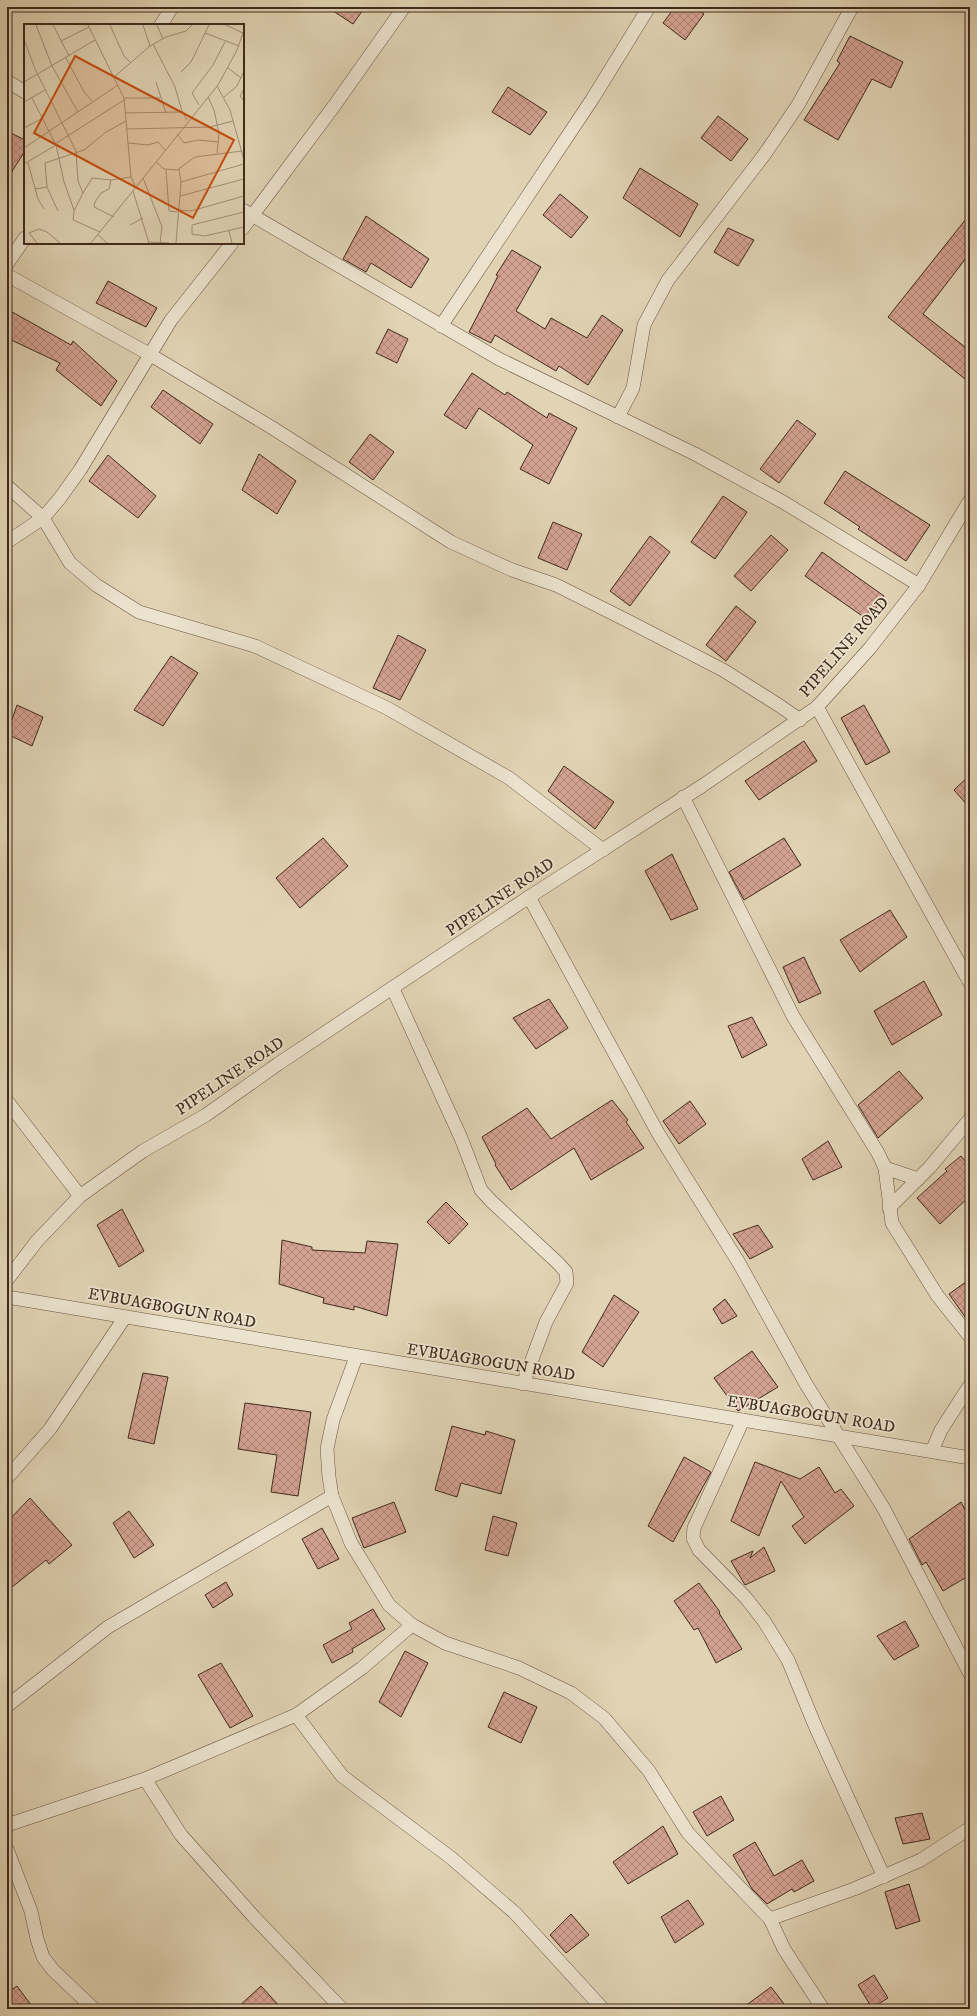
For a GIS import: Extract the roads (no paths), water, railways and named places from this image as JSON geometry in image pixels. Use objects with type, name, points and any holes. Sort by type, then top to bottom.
[{"type":"street","points":[[162,24],[172,7]]},
{"type":"street","points":[[244,225],[248,213],[334,106],[404,7]]},
{"type":"street","points":[[441,326],[593,98],[649,7]]},
{"type":"street","points":[[618,417],[633,388],[644,325],[668,280],[764,155],[798,105],[852,7]]},
{"type":"street","points":[[7,82],[24,91]]},
{"type":"street","points":[[248,213],[498,359],[695,454],[782,502],[919,586]]},
{"type":"street","points":[[7,264],[24,239]]},
{"type":"street","points":[[7,542],[43,518],[80,470],[171,320],[231,244]]},
{"type":"street","points":[[7,275],[149,354],[271,427],[451,542],[512,570],[556,585],[626,620],[723,670],[800,720]]},
{"type":"street","points":[[7,486],[43,518],[70,563],[96,585],[139,612],[255,646],[387,708],[509,778],[603,850]]},
{"type":"street","name":"PIPELINE ROAD","points":[[7,1280],[37,1240],[80,1196],[144,1151],[206,1115],[278,1064],[393,989],[529,897],[800,720],[817,707],[870,648],[919,586],[970,500]]},
{"type":"street","points":[[817,707],[970,983]]},
{"type":"street","points":[[683,797],[793,1016],[864,1128],[878,1153],[885,1168],[892,1223],[937,1295],[970,1337]]},
{"type":"street","points":[[529,897],[658,1133],[739,1263],[806,1384],[884,1509],[970,1674]]},
{"type":"street","points":[[393,989],[461,1138],[481,1190],[491,1202],[566,1272],[567,1283],[546,1322],[523,1384]]},
{"type":"street","points":[[7,1101],[80,1196]]},
{"type":"street","points":[[889,1208],[918,1179],[970,1119]]},
{"type":"street","points":[[885,1168],[918,1179]]},
{"type":"street","name":"EVBUAGBOGUN ROAD","points":[[7,1298],[356,1357],[839,1435],[970,1458]]},
{"type":"street","points":[[7,1478],[50,1428],[125,1318]]},
{"type":"street","points":[[356,1357],[333,1420],[327,1449],[329,1477],[332,1496],[351,1543],[389,1605],[412,1625],[445,1643],[519,1668],[571,1693],[604,1718],[649,1771],[688,1833],[770,1919],[784,1949],[823,2009]]},
{"type":"street","points":[[932,1451],[941,1430],[970,1385]]},
{"type":"street","points":[[743,1420],[694,1528],[693,1538],[699,1550],[746,1598],[764,1621],[788,1660],[816,1728],[884,1877]]},
{"type":"street","points":[[7,1706],[108,1627],[332,1496]]},
{"type":"street","points":[[7,1826],[145,1780],[296,1715],[362,1668],[412,1625]]},
{"type":"street","points":[[296,1715],[342,1776],[450,1857],[515,1913],[604,2009]]},
{"type":"street","points":[[145,1780],[181,1835],[254,1917],[342,2009]]},
{"type":"street","points":[[770,1919],[884,1877],[921,1860],[970,1828]]},
{"type":"street","points":[[7,1849],[31,1911],[37,1939],[43,1957],[53,1970],[94,2009]]}]
